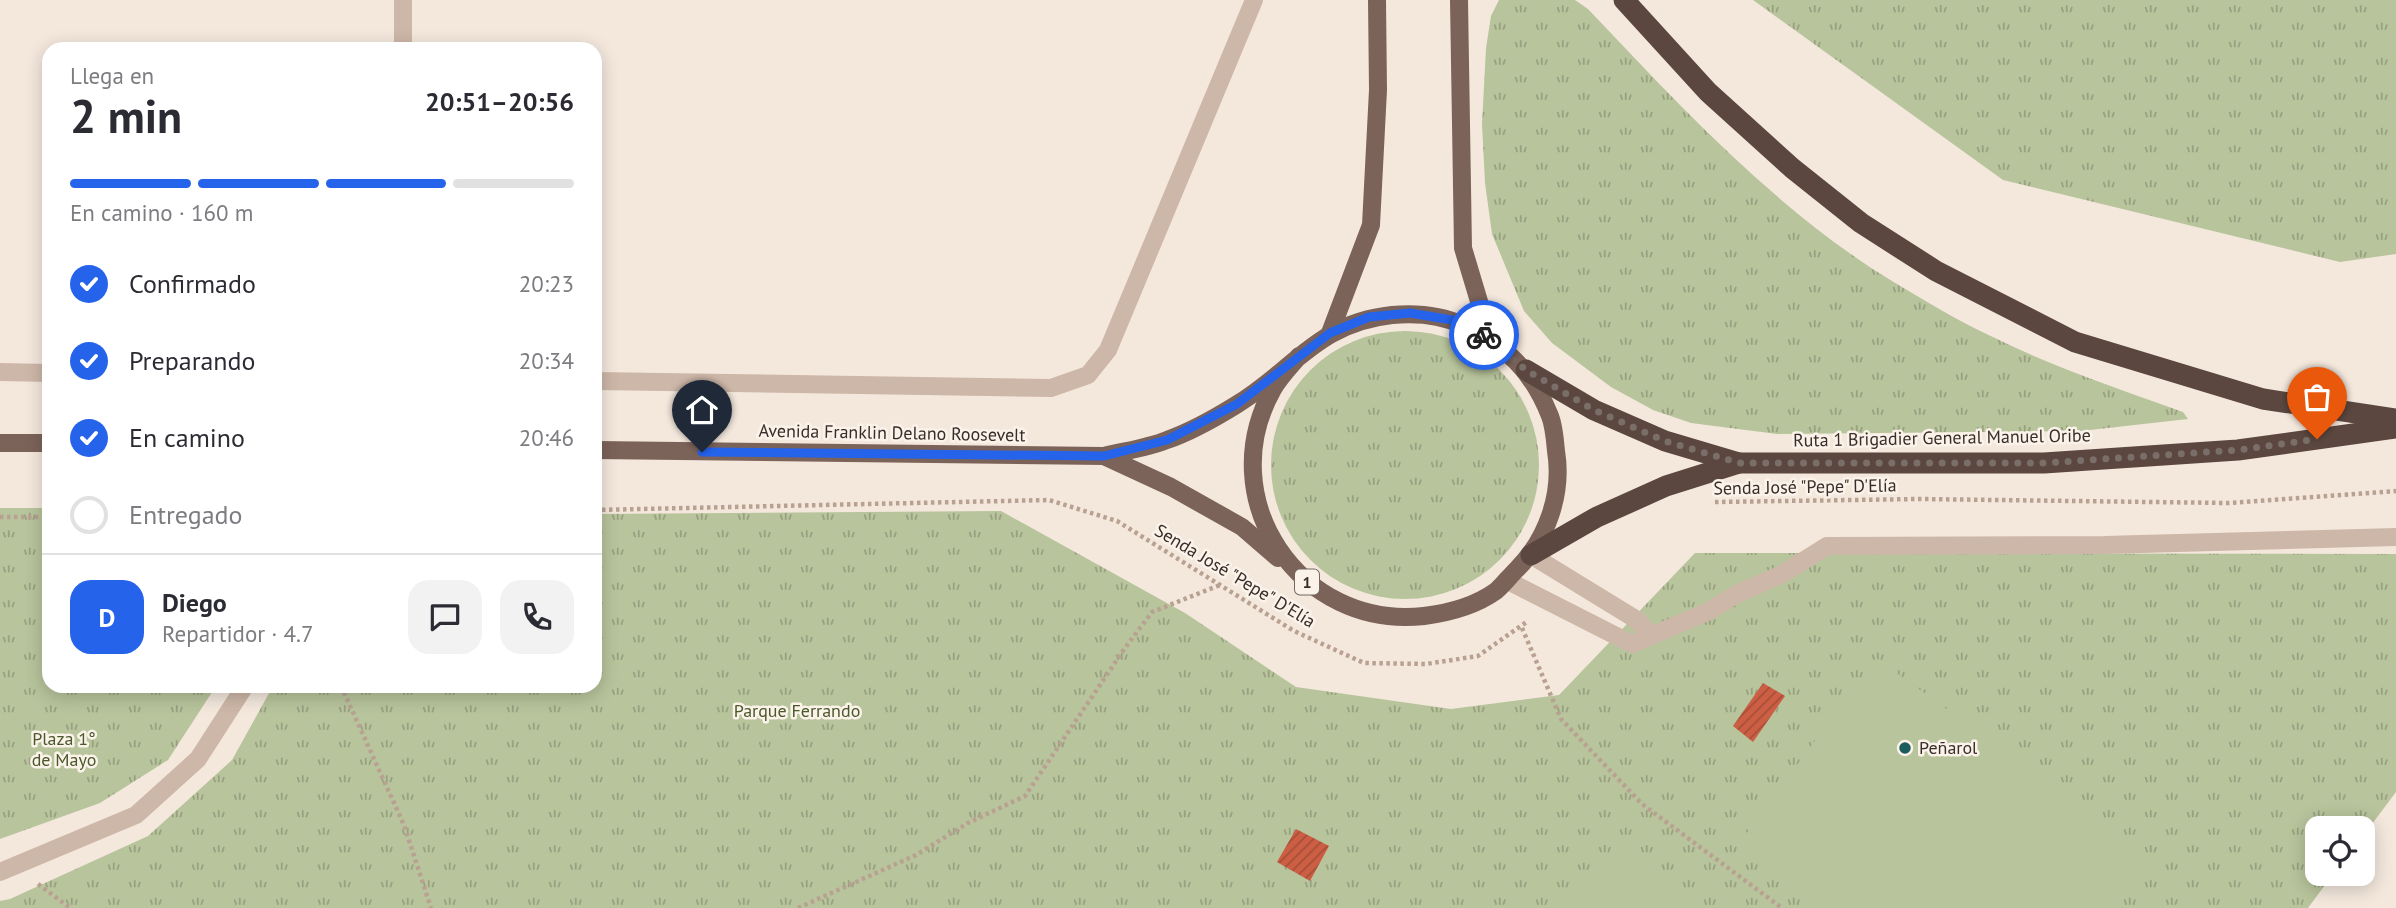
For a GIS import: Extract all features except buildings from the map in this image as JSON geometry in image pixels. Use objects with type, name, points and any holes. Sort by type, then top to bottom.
[{"type":"highway","points":[[1624,0],[1708,92],[1792,168],[1861,223],[1936,271],[2075,342],[2263,399],[2396,419]]},
{"type":"highway","name":"Ruta 1 Brigadier General Manuel Oribe","points":[[1526,370],[1594,410],[1665,441],[1739,463],[2044,463],[2238,450],[2396,428]]},
{"type":"highway","name":"Ruta 1 Brigadier General Manuel Oribe","points":[[1531,555],[1597,517],[1666,486],[1739,463]]},
{"type":"main road","points":[[1330,333],[1371,225],[1378,90],[1377,0]]},
{"type":"main road","points":[[1458,0],[1463,248],[1490,338]]},
{"type":"main road","name":"1","points":[[1410,313],[1452,320],[1490,338],[1526,370],[1551,417],[1559,470],[1552,514],[1531,555],[1496,591],[1449,613],[1398,619],[1348,607],[1304,580],[1242,527],[1171,487],[1104,456],[1167,440],[1226,410],[1330,333],[1369,317],[1410,313]]},
{"type":"main road","name":"1","points":[[1299,356],[1273,388],[1258,426],[1253,468],[1259,510],[1277,548],[1304,580]]},
{"type":"main road","points":[[0,443],[42,443]]},
{"type":"main road","name":"Avenida Franklin Delano Roosevelt","points":[[602,450],[1104,456]]},
{"type":"street","points":[[403,0],[403,42]]},
{"type":"street","points":[[602,381],[1051,388],[1088,375],[1108,350],[1254,0]]},
{"type":"street","points":[[0,372],[42,373]]},
{"type":"street","points":[[1506,580],[1632,644],[1707,612],[1737,594],[1782,574],[1827,547],[2104,545],[2396,537]]},
{"type":"street","points":[[1531,555],[1637,620],[1651,636]]},
{"type":"street","points":[[7,870],[136,815],[198,759],[240,693]]},
{"type":"path","name":"Senda José \"Pepe\" D'Elía","points":[[1702,502],[1919,499],[2228,503],[2396,491]]},
{"type":"path","name":"Senda José \"Pepe\" D'Elía","points":[[602,510],[1049,500],[1117,521],[1294,631],[1364,663],[1426,664],[1478,656],[1522,628],[1547,601]]},
{"type":"path","points":[[0,517],[42,517]]},
{"type":"path","points":[[798,908],[916,855],[968,823],[1025,796],[1152,612],[1220,585]]},
{"type":"path","points":[[1522,628],[1561,719],[1642,804],[1782,908]]},
{"type":"path","points":[[344,693],[404,825],[431,908]]},
{"type":"path","points":[[7,870],[70,908]]},
{"type":"green space","points":[[1499,0],[1575,0],[1588,9],[1732,156],[1809,223],[1850,253],[1917,296],[1982,332],[2064,369],[2183,412],[2188,419],[2081,431],[1777,434],[1691,423],[1653,410],[1611,387],[1552,343],[1524,311],[1492,234],[1485,183],[1482,124],[1486,48],[1491,16]]},
{"type":"green space","points":[[1753,0],[2396,0],[2396,254],[2340,262],[2003,180]]},
{"type":"green space","points":[[1405,331],[1444,337],[1468,347],[1500,370],[1523,402],[1533,426],[1539,465],[1533,504],[1523,528],[1500,560],[1468,583],[1444,593],[1405,599],[1366,593],[1342,583],[1310,560],[1287,528],[1277,504],[1271,465],[1277,426],[1287,402],[1310,370],[1342,347],[1366,337]]},
{"type":"green space","name":"Plaza 1° de Mayo","points":[[0,508],[42,508],[42,693],[211,693],[168,760],[100,803],[0,839]]},
{"type":"green space","name":"Parque Ferrando","points":[[1001,511],[1185,613],[1296,687],[1451,709],[1559,695],[1695,553],[2396,554],[2396,792],[2375,820],[2375,816],[2305,816],[2305,886],[2324,886],[2308,908],[0,908],[0,901],[10,899],[148,836],[232,760],[269,693],[602,693],[602,514]]},
{"type":"green space","name":"Peñarol","points":[[1876,658],[2149,856],[2110,908],[1834,908],[1743,838]]},
{"type":"green space","points":[[1619,842],[1707,908],[1569,908]]},
{"type":"way so far","points":[[1484,335],[1526,370],[1594,410],[1665,441],[1739,463],[2044,463],[2238,450],[2317,439]]},
{"type":"place","name":"Peñarol","points":[[1905,748]]},
{"type":"route","points":[[702,452],[1104,456],[1167,440],[1237,404],[1330,333],[1369,317],[1410,313],[1452,320],[1484,335]]}]
